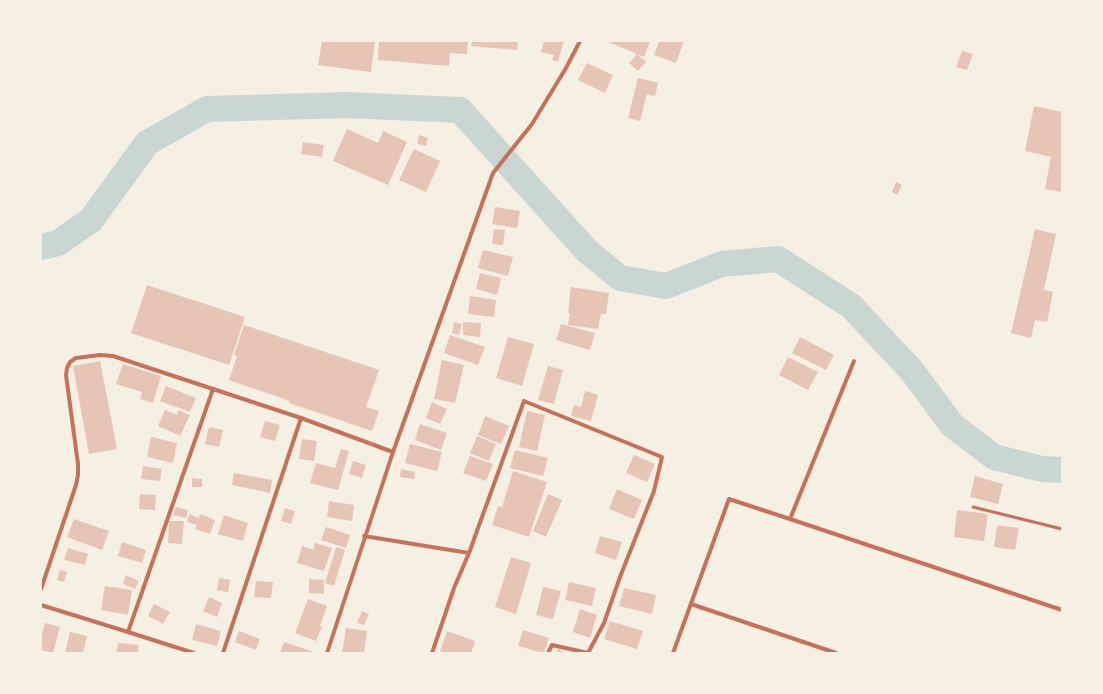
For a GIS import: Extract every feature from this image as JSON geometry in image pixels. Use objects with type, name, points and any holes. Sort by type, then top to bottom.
[{"type":"street","points":[[327,653],[364,536],[393,452],[493,173],[532,124],[566,68],[580,41]]},
{"type":"street","points":[[41,589],[78,475],[78,464],[66,375],[70,362],[76,358],[100,354],[113,356],[301,418],[393,452]]},
{"type":"street","points":[[790,519],[854,361]]},
{"type":"street","points":[[128,632],[213,389]]},
{"type":"street","points":[[432,653],[454,588],[482,520],[524,401],[662,457],[654,491],[620,576],[604,623],[588,653],[552,645],[548,653]]},
{"type":"street","points":[[223,653],[301,418]]},
{"type":"street","points":[[673,653],[729,499],[1062,610]]},
{"type":"street","points":[[364,536],[469,553]]},
{"type":"street","points":[[691,604],[836,653]]},
{"type":"street","points":[[41,606],[194,653]]},
{"type":"lane","points":[[973,507],[1062,529]]},
{"type":"building","points":[[322,41],[375,41],[371,72],[318,65]]},
{"type":"building","points":[[379,41],[468,41],[467,54],[450,53],[449,66],[378,60]]},
{"type":"building","points":[[472,41],[518,41],[517,50],[471,46]]},
{"type":"building","points":[[544,41],[564,41],[558,62],[552,60],[554,55],[541,52]]},
{"type":"building","points":[[606,41],[650,41],[644,57]]},
{"type":"building","points":[[659,41],[684,41],[676,63],[654,55]]},
{"type":"building","points":[[962,51],[973,54],[967,70],[956,67]]},
{"type":"building","points":[[637,54],[646,62],[638,71],[629,63]]},
{"type":"building","points":[[587,63],[613,75],[605,93],[578,80]]},
{"type":"building","points":[[638,78],[658,83],[655,96],[647,94],[640,121],[628,118]]},
{"type":"building","points":[[1034,106],[1062,112],[1062,192],[1045,189],[1051,157],[1025,151]]},
{"type":"building","points":[[347,129],[378,143],[383,131],[407,142],[388,185],[333,161]]},
{"type":"building","points":[[419,135],[428,138],[426,146],[417,144]]},
{"type":"building","points":[[303,142],[324,145],[322,157],[301,154]]},
{"type":"building","points":[[414,149],[440,161],[426,192],[399,180]]},
{"type":"building","points":[[896,182],[902,185],[897,195],[892,192]]},
{"type":"building","points":[[495,207],[520,211],[517,228],[492,224]]},
{"type":"building","points":[[494,229],[505,230],[503,245],[492,244]]},
{"type":"building","points":[[1035,229],[1056,234],[1044,290],[1053,292],[1047,322],[1035,320],[1031,338],[1011,333]]},
{"type":"building","points":[[483,250],[513,257],[508,276],[478,268]]},
{"type":"building","points":[[480,273],[501,278],[497,295],[476,289]]},
{"type":"building","points":[[147,285],[245,317],[229,365],[131,333]]},
{"type":"building","points":[[571,287],[609,293],[606,314],[601,314],[598,329],[568,325]]},
{"type":"building","points":[[470,296],[496,300],[494,317],[468,314]]},
{"type":"building","points":[[454,322],[462,324],[459,335],[452,333]]},
{"type":"building","points":[[463,322],[481,323],[480,337],[463,335]]},
{"type":"building","points":[[561,324],[595,333],[590,350],[556,340]]},
{"type":"building","points":[[244,325],[379,370],[366,407],[379,411],[372,431],[289,403],[290,401],[229,380],[237,356],[234,355]]},
{"type":"building","points":[[450,335],[485,347],[478,365],[444,353]]},
{"type":"building","points":[[508,337],[534,344],[522,386],[496,378]]},
{"type":"building","points":[[800,337],[834,355],[826,370],[792,353]]},
{"type":"building","points":[[788,357],[818,372],[808,390],[779,375]]},
{"type":"building","points":[[442,360],[464,365],[455,403],[434,399]]},
{"type":"building","points":[[100,361],[117,449],[89,454],[73,366]]},
{"type":"building","points":[[123,364],[161,376],[153,403],[140,399],[142,392],[116,384]]},
{"type":"building","points":[[548,366],[563,370],[554,404],[538,400]]},
{"type":"building","points":[[166,386],[196,398],[190,412],[160,401]]},
{"type":"building","points":[[585,391],[598,395],[591,421],[571,416],[574,405],[581,407]]},
{"type":"building","points":[[432,402],[447,409],[440,424],[426,418]]},
{"type":"building","points":[[165,410],[177,415],[178,410],[190,415],[180,436],[158,426]]},
{"type":"building","points":[[527,411],[545,415],[537,451],[519,447]]},
{"type":"building","points":[[485,416],[509,426],[501,444],[478,435]]},
{"type":"building","points":[[265,421],[280,425],[275,441],[260,437]]},
{"type":"building","points":[[420,424],[447,433],[441,450],[415,440]]},
{"type":"building","points":[[209,427],[223,430],[219,447],[205,444]]},
{"type":"building","points":[[477,436],[496,444],[489,461],[470,453]]},
{"type":"building","points":[[151,437],[177,443],[173,463],[147,457]]},
{"type":"building","points":[[302,439],[317,441],[314,461],[299,459]]},
{"type":"building","points":[[410,444],[442,452],[437,471],[405,463]]},
{"type":"building","points":[[341,449],[349,451],[338,490],[310,483],[316,463],[335,468]]},
{"type":"building","points":[[515,450],[548,458],[543,476],[510,468]]},
{"type":"building","points":[[634,455],[655,464],[647,482],[626,473]]},
{"type":"building","points":[[470,456],[493,464],[486,481],[463,473]]},
{"type":"building","points":[[353,461],[366,465],[362,478],[349,474]]},
{"type":"building","points":[[143,466],[162,469],[160,481],[141,479]]},
{"type":"building","points":[[401,469],[415,472],[414,479],[400,477]]},
{"type":"building","points":[[513,471],[547,482],[529,537],[492,525],[498,506],[502,507]]},
{"type":"building","points":[[234,473],[272,480],[270,493],[232,485]]},
{"type":"building","points":[[975,476],[1003,484],[998,504],[970,497]]},
{"type":"building","points":[[192,478],[202,479],[202,487],[192,487]]},
{"type":"building","points":[[617,489],[642,500],[634,519],[609,509]]},
{"type":"building","points":[[140,494],[156,495],[155,510],[139,509]]},
{"type":"building","points":[[548,494],[562,500],[546,537],[533,531]]},
{"type":"building","points":[[329,501],[354,505],[352,521],[327,517]]},
{"type":"building","points":[[176,507],[188,510],[186,518],[173,515]]},
{"type":"building","points":[[285,508],[295,511],[291,524],[281,521]]},
{"type":"building","points":[[957,510],[988,514],[984,541],[954,537]]},
{"type":"building","points":[[189,514],[199,518],[200,514],[215,520],[210,534],[195,529],[197,525],[187,522]]},
{"type":"building","points":[[224,515],[248,523],[243,541],[218,534]]},
{"type":"building","points":[[74,519],[109,531],[102,550],[67,537]]},
{"type":"building","points":[[169,521],[184,521],[182,544],[168,543]]},
{"type":"building","points":[[997,525],[1019,528],[1015,550],[994,547]]},
{"type":"building","points":[[326,527],[350,535],[346,548],[321,540]]},
{"type":"building","points":[[600,536],[622,542],[616,560],[595,553]]},
{"type":"building","points":[[122,542],[146,550],[142,563],[118,556]]},
{"type":"building","points":[[315,543],[332,548],[324,571],[297,563],[302,546],[313,550]]},
{"type":"building","points":[[336,547],[345,550],[334,586],[325,583]]},
{"type":"building","points":[[68,548],[88,554],[85,565],[64,560]]},
{"type":"building","points":[[511,557],[531,563],[516,614],[495,607]]},
{"type":"building","points":[[60,570],[67,572],[64,582],[57,580]]},
{"type":"building","points":[[126,575],[139,581],[135,589],[123,584]]},
{"type":"building","points":[[219,578],[230,580],[228,592],[217,590]]},
{"type":"building","points":[[309,579],[324,580],[324,594],[309,593]]},
{"type":"building","points":[[256,581],[273,582],[271,598],[254,597]]},
{"type":"building","points":[[569,582],[596,588],[592,606],[565,600]]},
{"type":"building","points":[[105,586],[132,590],[128,615],[101,610]]},
{"type":"building","points":[[543,587],[561,591],[553,619],[536,615]]},
{"type":"building","points":[[624,588],[656,595],[652,614],[619,606]]},
{"type":"building","points":[[209,597],[222,603],[217,617],[203,611]]},
{"type":"building","points":[[308,599],[327,606],[320,626],[322,627],[316,641],[295,633]]},
{"type":"building","points":[[154,604],[170,612],[163,624],[148,616]]},
{"type":"building","points":[[580,609],[597,615],[590,638],[573,632]]},
{"type":"building","points":[[362,611],[369,614],[364,625],[357,623]]},
{"type":"building","points":[[610,621],[643,631],[637,649],[604,639]]},
{"type":"building","points":[[45,623],[60,627],[53,653],[41,650],[41,637]]},
{"type":"building","points":[[196,624],[221,631],[217,646],[192,640]]},
{"type":"building","points":[[346,628],[367,631],[364,653],[342,653]]},
{"type":"building","points":[[523,630],[549,638],[544,653],[518,646]]},
{"type":"building","points":[[239,631],[260,639],[256,650],[235,642]]},
{"type":"building","points":[[447,631],[475,641],[471,653],[447,653],[440,651]]},
{"type":"building","points":[[70,632],[87,636],[83,653],[65,653]]},
{"type":"building","points":[[284,642],[312,651],[311,653],[280,653]]},
{"type":"building","points":[[118,643],[139,645],[138,653],[116,653]]},
{"type":"building","points":[[558,649],[568,653],[556,653]]},
{"type":"waterway","points":[[41,247],[58,243],[91,220],[147,143],[207,109],[347,105],[460,110],[587,251],[620,278],[666,286],[722,264],[778,259],[851,306],[912,371],[952,425],[994,457],[1042,469],[1062,470]]}]
